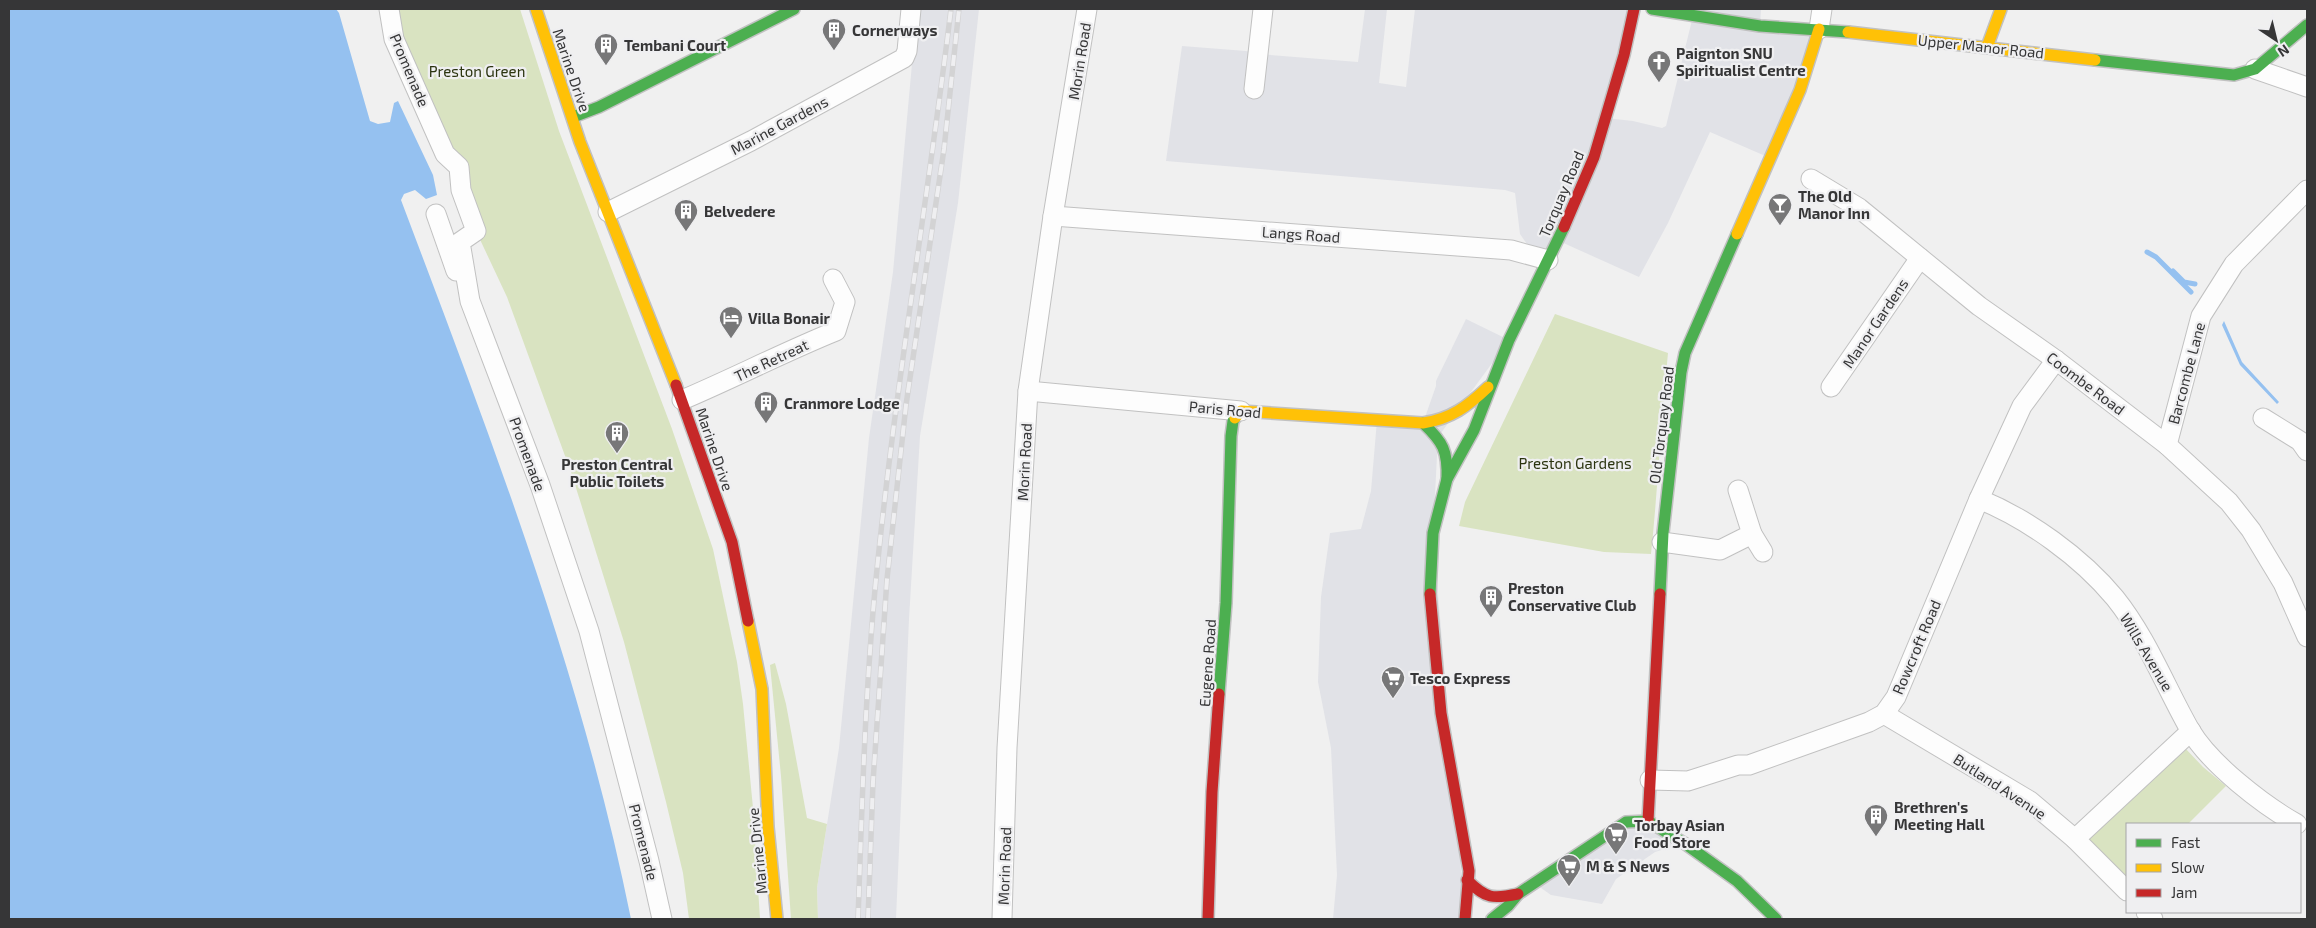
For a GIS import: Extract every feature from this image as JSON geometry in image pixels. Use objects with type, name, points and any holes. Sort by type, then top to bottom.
[{"type":"main road","name":"Marine Drive","points":[[536,9],[580,142],[682,400],[732,542],[762,689],[768,827],[777,919]]},
{"type":"main road","points":[[573,117],[598,107],[794,9]]},
{"type":"main road","name":"Torquay Road","points":[[1447,479],[1474,430],[1518,319],[1548,260],[1594,157],[1624,55],[1634,9]]},
{"type":"main road","name":"Upper Manor Road","points":[[1652,9],[1760,26],[1819,29],[2234,75],[2255,69]]},
{"type":"main road","points":[[1987,47],[2001,9]]},
{"type":"main road","points":[[2255,69],[2307,25]]},
{"type":"main road","name":"Old Torquay Road","points":[[1648,821],[1662,542],[1681,372],[1685,353],[1752,196],[1800,90],[1819,29]]},
{"type":"main road","name":"Paris Road","points":[[1241,411],[1423,424],[1457,415],[1492,383]]},
{"type":"main road","name":"Eugene Road","points":[[1208,919],[1212,792],[1226,603],[1231,436],[1234,421],[1241,411]]},
{"type":"main road","points":[[1423,424],[1438,437],[1448,457],[1447,479],[1434,533],[1430,601],[1442,713],[1469,871],[1465,919]]},
{"type":"main road","points":[[1492,919],[1508,906],[1518,894],[1626,822],[1648,821],[1684,843],[1737,881],[1776,919]]},
{"type":"main road","points":[[1467,880],[1482,896],[1499,898],[1518,894]]},
{"type":"street","name":"Promenade","points":[[389,9],[394,39],[445,154],[459,167],[462,190],[476,231],[460,242],[470,301],[540,485],[589,631],[649,860],[662,919]]},
{"type":"street","name":"Marine Gardens","points":[[608,212],[751,141],[904,58],[908,50],[911,9]]},
{"type":"street","name":"Morin Road","points":[[1002,919],[1007,748],[1028,391],[1053,216],[1087,9]]},
{"type":"street","points":[[1254,89],[1263,9]]},
{"type":"street","points":[[1819,29],[1822,9]]},
{"type":"street","points":[[2255,69],[2307,87]]},
{"type":"street","name":"Coombe Road","points":[[1811,179],[1859,208],[1979,306],[2056,360],[2167,445],[2229,502],[2251,530],[2283,583],[2307,637]]},
{"type":"street","name":"Barcombe Lane","points":[[2167,445],[2201,316],[2234,264],[2307,190]]},
{"type":"street","points":[[436,214],[455,270],[466,276]]},
{"type":"street","name":"Langs Road","points":[[1053,216],[1511,250],[1548,260]]},
{"type":"street","name":"Manor Gardens","points":[[1831,387],[1920,258]]},
{"type":"street","name":"The Retreat","points":[[682,400],[737,376],[785,351],[836,331],[845,302],[832,280]]},
{"type":"street","name":"Rowcroft Road","points":[[1884,714],[1896,697],[1978,499],[2022,406],[2056,360]]},
{"type":"street","name":"Paris Road","points":[[1028,391],[1241,411]]},
{"type":"street","points":[[2263,418],[2300,441],[2307,451]]},
{"type":"street","points":[[1738,490],[1752,534],[1763,552]]},
{"type":"street","name":"Wills Avenue","points":[[1978,499],[2002,508],[2029,524],[2082,565],[2114,598],[2132,624],[2165,679],[2191,731],[2212,758],[2274,811],[2295,823]]},
{"type":"street","points":[[1662,542],[1720,550],[1752,534]]},
{"type":"street","points":[[1650,780],[1688,781],[1738,765],[1749,765],[1869,722],[1884,714]]},
{"type":"street","name":"Butland Avenue","points":[[1884,714],[2030,802],[2075,839],[2126,890]]},
{"type":"street","points":[[2075,839],[2191,731]]},
{"type":"shaded area","points":[[917,9],[979,9],[958,203],[920,436],[909,619],[896,919],[818,919],[817,888],[839,748],[869,438],[893,272]]},
{"type":"shaded area","points":[[1365,9],[1387,9],[1379,83],[1406,87],[1415,9],[1634,9],[1606,118],[1633,121],[1662,128],[1666,126],[1693,16],[1652,9],[1761,9],[1760,25],[1819,29],[1770,158],[1710,132],[1668,223],[1639,277],[1559,241],[1535,256],[1520,234],[1515,193],[1505,190],[1166,161],[1182,46],[1358,62]]},
{"type":"shaded area","points":[[1466,319],[1509,340],[1438,437],[1433,533],[1465,919],[1333,919],[1337,875],[1331,748],[1318,682],[1321,597],[1330,533],[1361,529],[1371,491],[1377,420],[1423,423],[1436,381]]},
{"type":"shaded area","points":[[1626,822],[1684,843],[1655,852],[1616,879],[1602,904],[1551,895],[1534,883]]},
{"type":"green space","name":"Preston Green","points":[[389,9],[520,9],[559,131],[672,429],[713,549],[737,662],[743,704],[753,808],[760,919],[689,919],[683,873],[624,642],[572,475],[507,297],[476,231]]},
{"type":"green space","name":"Preston Gardens","points":[[1555,314],[1668,353],[1651,554],[1604,552],[1459,526],[1465,502]]},
{"type":"green space","points":[[775,663],[786,704],[807,818],[827,824],[817,888],[818,919],[791,919],[781,776],[770,665]]},
{"type":"green space","points":[[2184,747],[2203,767],[2226,786],[2189,823],[2126,823],[2126,878],[2086,836]]},
{"type":"water","points":[[9,9],[336,9],[339,13],[370,121],[378,124],[390,122],[394,103],[398,101],[433,175],[437,195],[426,199],[415,190],[404,194],[401,200],[500,466],[560,645],[610,827],[631,919],[9,919]]},
{"type":"water","points":[[2224,321],[2242,362],[2279,402],[2277,404],[2240,365],[2222,325]]},
{"type":"waterway","points":[[2147,252],[2156,257],[2191,292]]},
{"type":"waterway","points":[[2173,271],[2184,282],[2195,284]]},
{"type":"railway","points":[[858,919],[867,706],[876,579],[892,436],[951,9]]},
{"type":"railway","points":[[868,919],[873,782],[887,579],[906,405],[944,149],[959,9]]},
{"type":"traffic: fast","points":[[573,117],[599,107],[794,9]]},
{"type":"traffic: fast","points":[[1652,9],[1760,26],[1848,32]]},
{"type":"traffic: fast","points":[[2095,60],[2234,75],[2255,69],[2307,25]]},
{"type":"traffic: fast","points":[[1430,594],[1433,533],[1447,479],[1474,430],[1509,340],[1564,227]]},
{"type":"traffic: fast","points":[[1660,594],[1663,533],[1681,372],[1685,353],[1737,234]]},
{"type":"traffic: fast","points":[[1219,694],[1226,603],[1231,436],[1235,418]]},
{"type":"traffic: fast","points":[[1423,423],[1443,448],[1447,479]]},
{"type":"traffic: fast","points":[[1492,919],[1508,906],[1518,894],[1626,822],[1648,821],[1684,843],[1737,881],[1776,919]]},
{"type":"traffic: slow","points":[[536,9],[580,142],[676,385]]},
{"type":"traffic: slow","points":[[1987,47],[2001,9]]},
{"type":"traffic: slow","points":[[1737,234],[1800,90],[1819,29]]},
{"type":"traffic: slow","points":[[1848,32],[2095,60]]},
{"type":"traffic: slow","points":[[1235,418],[1241,411],[1423,423],[1451,415],[1488,387]]},
{"type":"traffic: slow","points":[[748,621],[762,689],[768,827],[777,919]]},
{"type":"traffic: jam","points":[[1564,227],[1594,157],[1624,55],[1634,9]]},
{"type":"traffic: jam","points":[[676,385],[732,542],[748,621]]},
{"type":"traffic: jam","points":[[1430,594],[1441,713],[1469,871],[1465,919]]},
{"type":"traffic: jam","points":[[1648,821],[1660,594]]},
{"type":"traffic: jam","points":[[1208,919],[1212,792],[1219,694]]},
{"type":"traffic: jam","points":[[1467,880],[1479,891],[1490,896],[1502,897],[1518,894]]},
{"type":"place","name":"Cornerways","points":[[834,51]]},
{"type":"place","name":"Tembani Court","points":[[606,66]]},
{"type":"place","name":"Paignton SNU Spiritualist Centre","points":[[1659,83]]},
{"type":"place","name":"The Old Manor Inn","points":[[1780,226]]},
{"type":"place","name":"Belvedere","points":[[686,232]]},
{"type":"place","name":"Villa Bonair","points":[[731,339]]},
{"type":"place","name":"Cranmore Lodge","points":[[766,424]]},
{"type":"place","name":"Preston Central Public Toilets","points":[[617,454]]},
{"type":"place","name":"Preston Conservative Club","points":[[1491,618]]},
{"type":"place","name":"Tesco Express","points":[[1393,699]]},
{"type":"place","name":"Brethren's Meeting Hall","points":[[1876,837]]},
{"type":"place","name":"Torbay Asian Food Store","points":[[1616,855]]},
{"type":"place","name":"M & S News","points":[[1569,887]]}]
